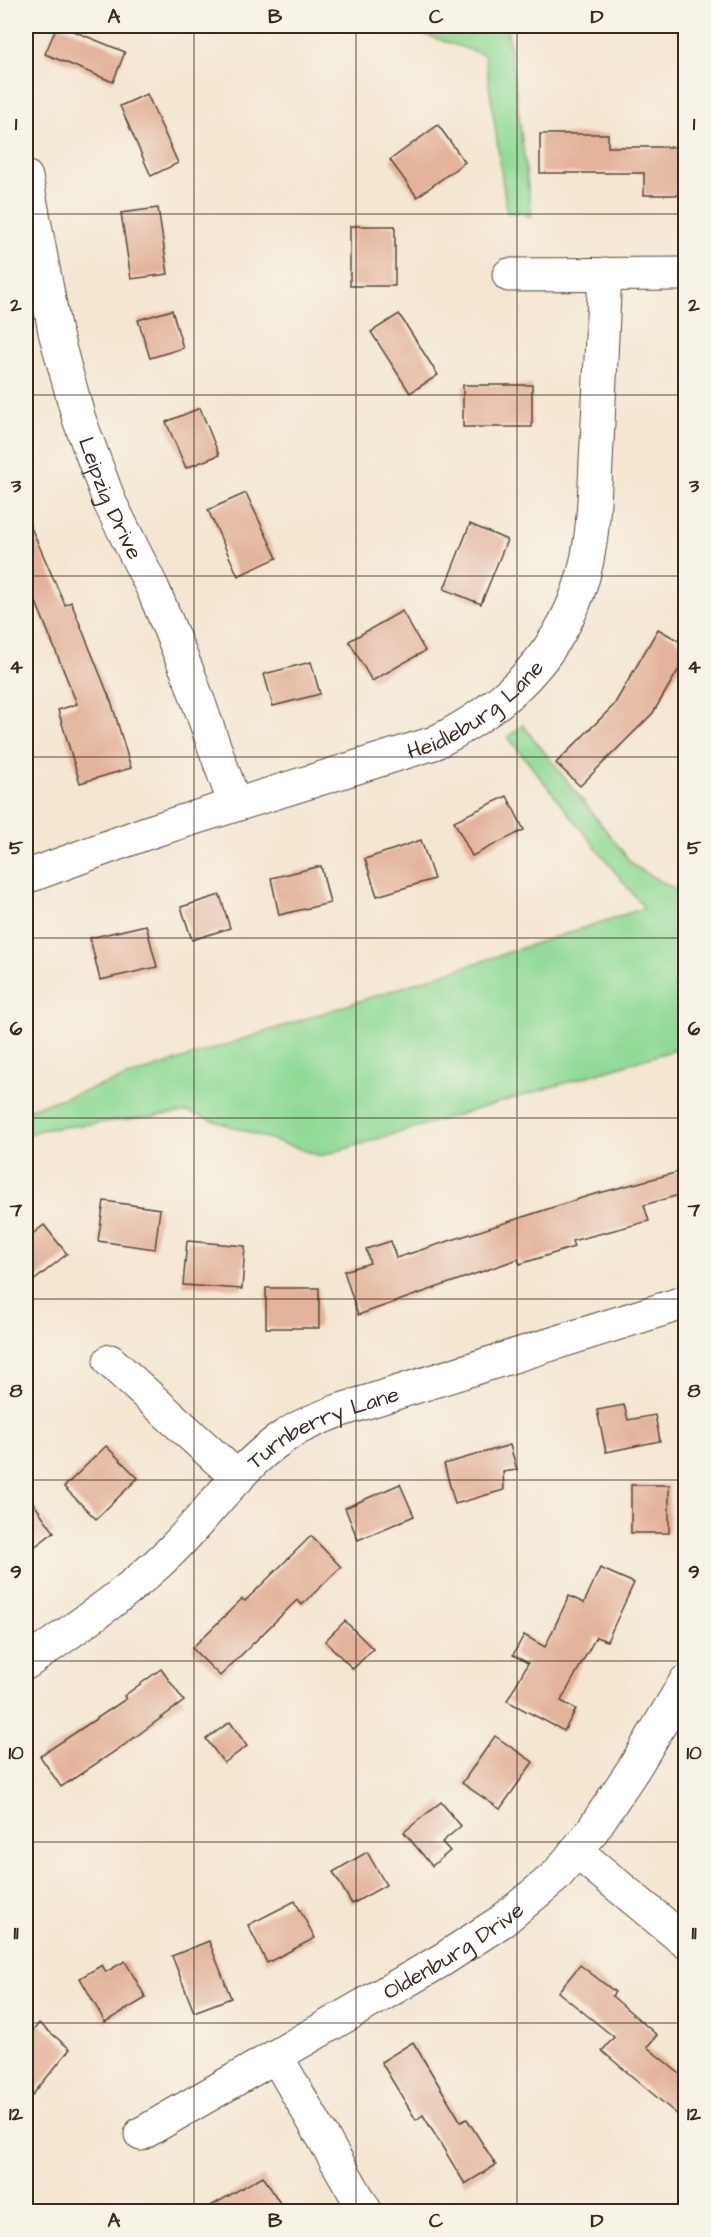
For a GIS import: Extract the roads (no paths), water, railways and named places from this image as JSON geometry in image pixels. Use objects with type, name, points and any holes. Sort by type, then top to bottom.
[{"type":"street","name":"Leipzig Drive","points":[[26,177],[55,332],[79,419],[110,503],[153,589],[190,678],[235,805]]},
{"type":"street","name":"Heidleburg Lane","points":[[26,877],[149,832],[434,743],[492,710],[525,680],[553,645],[572,609],[590,544],[605,274]]},
{"type":"street","points":[[509,275],[686,274]]},
{"type":"street","name":"Turnberry Lane","points":[[26,1663],[117,1599],[170,1552],[268,1448],[301,1426],[338,1411],[686,1302]]},
{"type":"street","points":[[110,1361],[238,1478]]},
{"type":"street","name":"Oldenburg Drive","points":[[141,2134],[442,1960],[502,1921],[556,1876],[576,1851],[634,1768],[686,1681]]},
{"type":"street","points":[[576,1851],[686,1942]]},
{"type":"street","points":[[276,2056],[366,2211]]}]
